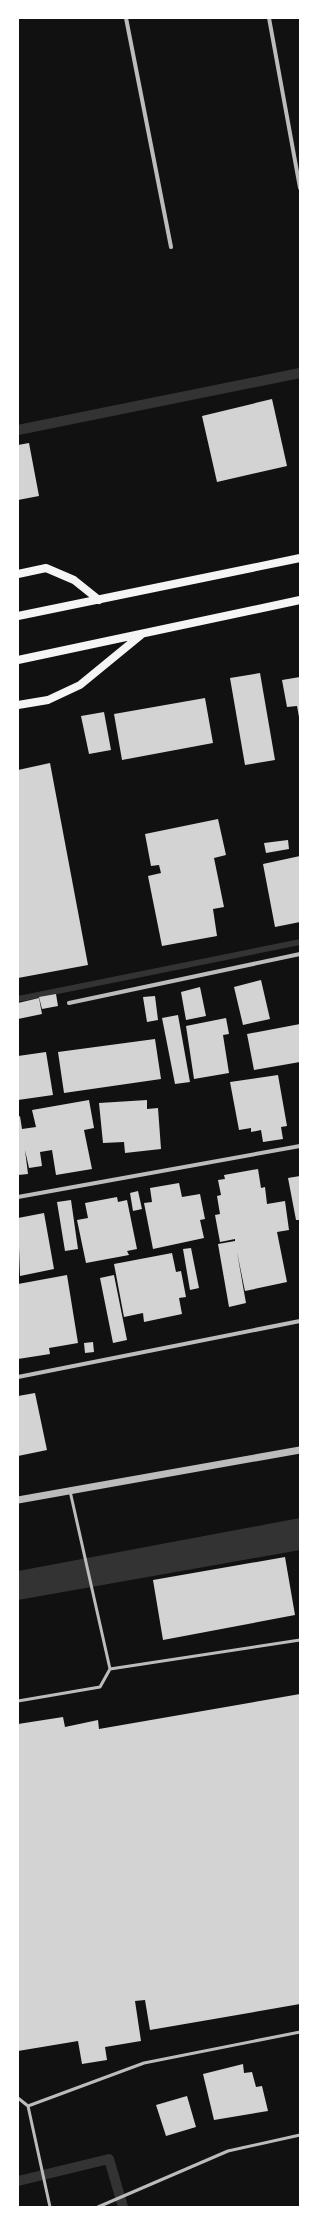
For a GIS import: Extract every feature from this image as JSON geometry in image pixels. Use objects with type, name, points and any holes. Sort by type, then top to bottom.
[{"type":"main road","points":[[18,616],[300,558]]},
{"type":"main road","points":[[18,574],[46,568],[74,580],[99,600]]},
{"type":"main road","points":[[18,660],[300,600]]},
{"type":"main road","points":[[18,705],[48,700],[80,685],[143,634]]},
{"type":"street","points":[[126,18],[171,247]]},
{"type":"street","points":[[269,18],[300,188]]},
{"type":"street","points":[[69,1003],[300,954]]},
{"type":"street","points":[[18,1197],[300,1146]]},
{"type":"street","points":[[18,1376],[300,1321]]},
{"type":"street","points":[[18,1500],[300,1450]]},
{"type":"lane","points":[[18,1701],[100,1687],[110,1669],[70,1491]]},
{"type":"lane","points":[[110,1669],[300,1640]]},
{"type":"lane","points":[[28,2106],[144,2063],[300,2032]]},
{"type":"lane","points":[[18,2098],[28,2106],[50,2207]]},
{"type":"lane","points":[[99,2207],[228,2152],[300,2135]]},
{"type":"shaded area","points":[[300,939],[300,945],[18,1002],[18,996]]},
{"type":"shaded area","points":[[300,1518],[300,1550],[18,1600],[18,1571]]},
{"type":"building","points":[[272,399],[287,466],[217,482],[202,416]]},
{"type":"building","points":[[29,443],[39,496],[18,500],[18,445]]},
{"type":"building","points":[[260,673],[275,760],[245,765],[230,678]]},
{"type":"building","points":[[300,677],[299,717],[297,706],[287,707],[282,680]]},
{"type":"building","points":[[205,698],[213,743],[122,760],[114,714]]},
{"type":"building","points":[[104,712],[111,750],[89,754],[81,716]]},
{"type":"building","points":[[50,763],[88,965],[18,978],[18,770]]},
{"type":"building","points":[[218,819],[226,855],[214,858],[224,907],[213,909],[217,936],[162,946],[148,876],[161,873],[159,865],[151,866],[145,834]]},
{"type":"building","points":[[288,840],[289,849],[266,853],[264,843]]},
{"type":"building","points":[[300,856],[300,922],[275,927],[263,864]]},
{"type":"building","points":[[261,980],[270,1019],[243,1025],[234,987]]},
{"type":"building","points":[[200,987],[206,1016],[186,1020],[181,992]]},
{"type":"building","points":[[56,994],[58,1006],[42,1009],[39,997]]},
{"type":"building","points":[[155,996],[158,1020],[147,1022],[143,997]]},
{"type":"building","points":[[39,998],[42,1014],[18,1019],[18,1003]]},
{"type":"building","points":[[178,1015],[190,1082],[175,1084],[162,1018]]},
{"type":"building","points":[[226,1018],[229,1034],[223,1035],[229,1073],[194,1079],[186,1026]]},
{"type":"building","points":[[300,1024],[300,1062],[254,1070],[247,1034]]},
{"type":"building","points":[[155,1039],[161,1079],[64,1093],[58,1052]]},
{"type":"building","points":[[46,1052],[53,1095],[18,1100],[18,1056]]},
{"type":"building","points":[[278,1075],[287,1126],[281,1127],[283,1139],[263,1142],[261,1130],[251,1132],[251,1128],[239,1130],[230,1082]]},
{"type":"building","points":[[89,1100],[94,1128],[84,1130],[92,1169],[56,1175],[52,1150],[40,1152],[42,1166],[29,1168],[25,1150],[28,1174],[18,1175],[18,1117],[20,1116],[22,1129],[36,1127],[32,1110]]},
{"type":"building","points":[[147,1100],[147,1109],[158,1108],[161,1149],[125,1153],[124,1142],[103,1143],[99,1103]]},
{"type":"building","points":[[258,1169],[261,1188],[265,1187],[267,1204],[285,1201],[289,1230],[277,1232],[287,1282],[245,1291],[237,1252],[246,1303],[229,1307],[218,1244],[235,1241],[235,1239],[220,1242],[215,1215],[220,1214],[217,1196],[221,1195],[218,1180],[225,1179],[224,1175]]},
{"type":"building","points":[[300,1176],[300,1220],[296,1220],[288,1178]]},
{"type":"building","points":[[179,1183],[182,1197],[200,1194],[205,1219],[200,1220],[204,1238],[153,1249],[144,1203],[152,1202],[150,1188]]},
{"type":"building","points":[[138,1191],[142,1209],[133,1211],[130,1193]]},
{"type":"building","points":[[117,1197],[118,1202],[127,1200],[137,1249],[127,1251],[129,1255],[86,1263],[77,1220],[88,1218],[85,1203]]},
{"type":"building","points":[[71,1200],[78,1249],[65,1251],[57,1202]]},
{"type":"building","points":[[44,1213],[54,1269],[20,1276],[18,1218]]},
{"type":"building","points":[[191,1248],[199,1288],[190,1290],[183,1249]]},
{"type":"building","points":[[172,1253],[176,1272],[181,1271],[186,1297],[179,1298],[182,1314],[144,1322],[143,1313],[124,1317],[114,1264]]},
{"type":"building","points":[[67,1275],[78,1343],[49,1348],[50,1354],[18,1359],[18,1284]]},
{"type":"building","points":[[114,1275],[127,1340],[113,1343],[100,1278]]},
{"type":"building","points":[[93,1342],[94,1352],[85,1353],[84,1343]]},
{"type":"building","points":[[35,1393],[47,1450],[18,1456],[18,1396]]},
{"type":"building","points":[[285,1557],[295,1615],[163,1640],[153,1580]]},
{"type":"building","points":[[300,1694],[300,2004],[150,2030],[145,2000],[135,2001],[141,2041],[105,2047],[107,2060],[82,2064],[78,2041],[18,2051],[18,1724],[63,1717],[65,1727],[98,1720],[99,1729]]},
{"type":"building","points":[[243,2064],[244,2073],[252,2072],[256,2087],[262,2086],[268,2111],[214,2120],[203,2074]]},
{"type":"building","points":[[187,2096],[196,2127],[166,2136],[156,2105]]},
{"type":"waterway","points":[[18,430],[300,373]]},
{"type":"waterway","points":[[18,2181],[109,2159],[123,2207]]}]
